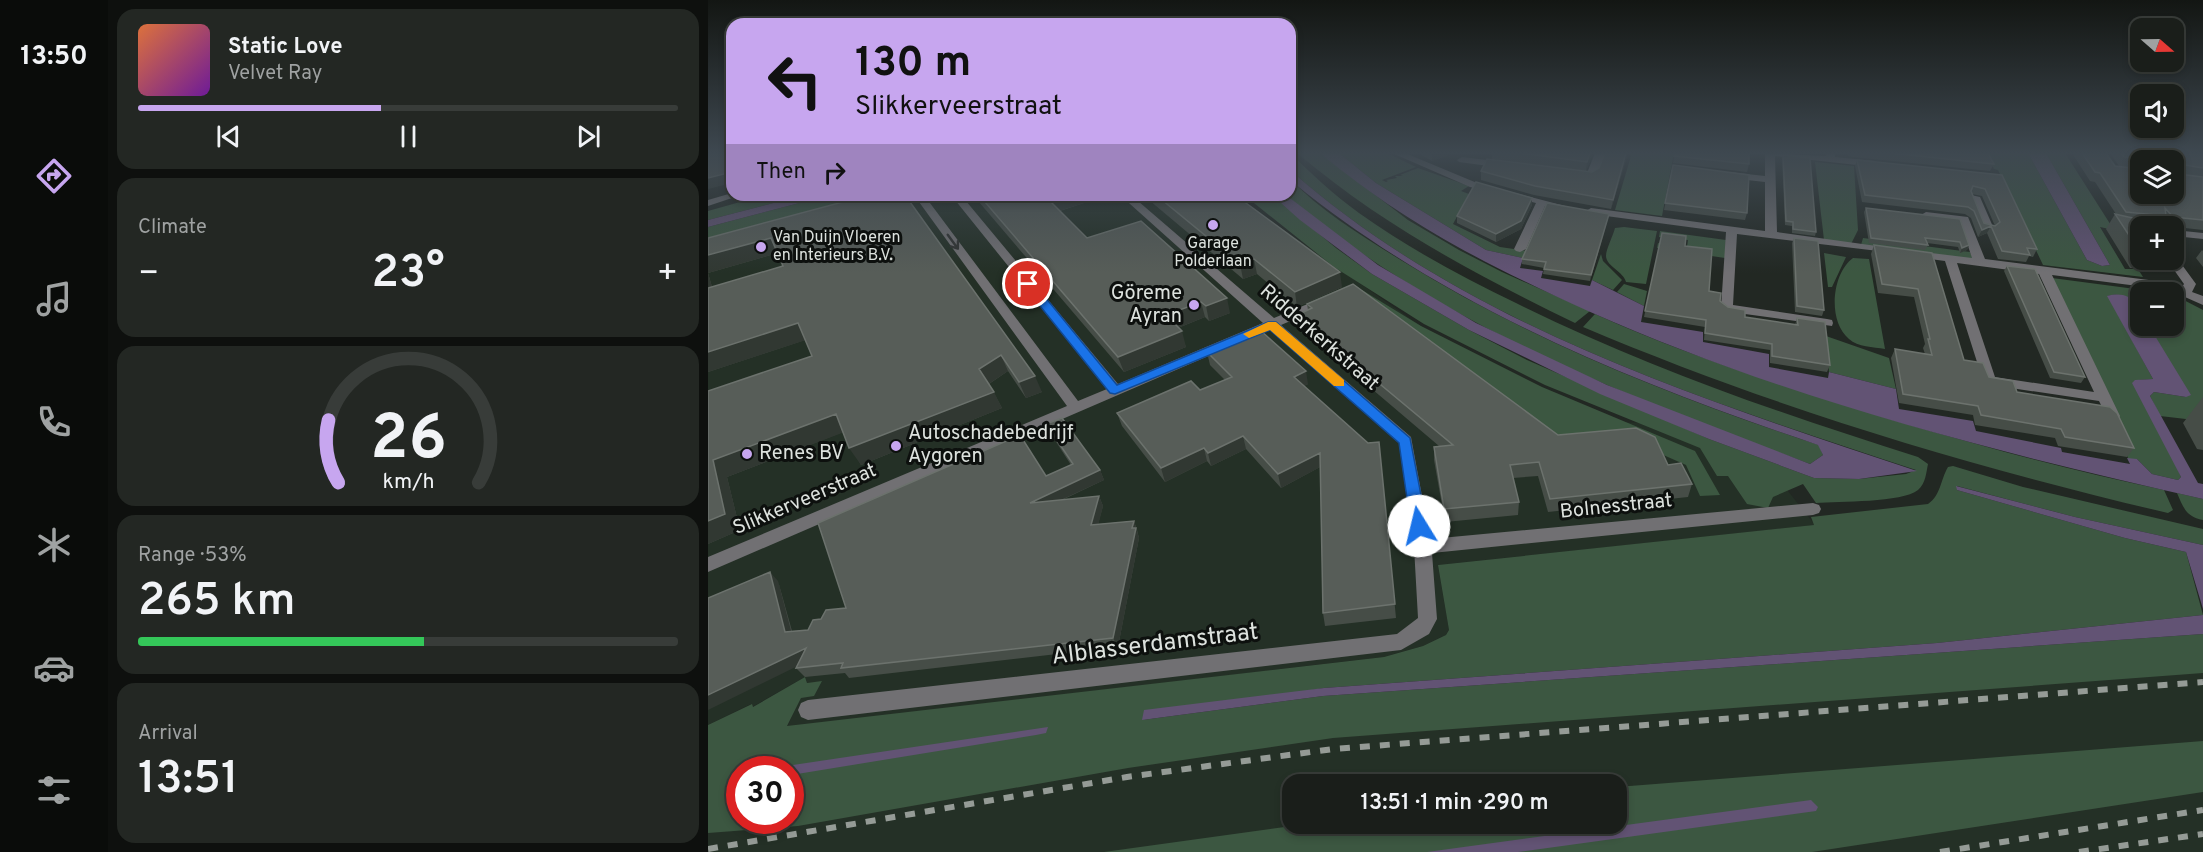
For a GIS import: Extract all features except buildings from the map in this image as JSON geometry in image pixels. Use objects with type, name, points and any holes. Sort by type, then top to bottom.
[{"type":"street","points":[[1506,193],[1541,203],[2172,287],[2203,301]]},
{"type":"street","points":[[1771,193],[1771,235]]},
{"type":"street","points":[[1918,214],[1964,219],[1987,226],[1975,196]]},
{"type":"street","points":[[708,203],[726,198]]},
{"type":"street","points":[[923,201],[1075,407]]},
{"type":"street","points":[[961,201],[1115,390]]},
{"type":"street","name":"Ridderkerkstraat","points":[[1132,201],[1406,441],[1423,547]]},
{"type":"street","points":[[1520,249],[1541,203]]},
{"type":"street","points":[[1964,219],[1980,262]]},
{"type":"street","points":[[1732,230],[1727,308],[1827,322]]},
{"type":"street","points":[[2184,234],[2203,236]]},
{"type":"street","points":[[1950,258],[1989,381],[2097,397]]},
{"type":"street","points":[[2180,270],[2190,284],[2186,292]]},
{"type":"street","points":[[2044,271],[2113,416]]},
{"type":"street","name":"Slikkerveerstraat","points":[[708,565],[1340,295]]},
{"type":"street","name":"Bolnesstraat","points":[[1423,547],[1813,509]]},
{"type":"street","name":"Alblasserdamstraat","points":[[807,710],[1401,642],[1422,628],[1428,619],[1423,547]]},
{"type":"shaded area","points":[[1307,193],[1319,193],[1358,224],[1431,272],[1508,314],[1587,351],[1669,385],[1751,415],[1917,471],[1859,479],[1814,478],[1709,439],[1600,394],[1469,330],[1372,274],[1300,220],[1279,201],[1294,201],[1378,265],[1476,323],[1607,385],[1810,464],[1823,455],[1818,445],[1680,396],[1544,338],[1479,305],[1415,268],[1354,228]]},
{"type":"shaded area","points":[[1371,193],[1392,193],[1486,250],[1523,258],[1520,268],[1543,271],[1541,278],[1590,286],[1592,280],[1644,306],[1641,322],[1703,332],[1703,342],[1769,354],[1769,367],[1828,378],[1829,372],[1896,389],[1899,409],[1973,421],[1976,431],[2061,448],[2062,452],[2130,464],[2127,458],[2137,459],[2152,474],[2178,480],[2181,477],[2132,383],[2135,380],[2153,379],[2107,296],[2128,297],[2130,298],[2130,336],[2155,336],[2191,395],[2186,397],[2154,392],[2150,396],[2198,483],[2203,484],[2203,499],[1968,442],[1814,396],[1737,370],[1588,311],[1482,260],[1416,223]]},
{"type":"shaded area","points":[[2050,193],[2069,193],[2110,265],[2102,266],[2087,260]]},
{"type":"shaded area","points":[[781,201],[807,201],[708,227],[708,220]]},
{"type":"shaded area","points":[[873,201],[1243,201],[1559,423],[1733,422],[1815,525],[1438,565],[1449,630],[1446,635],[1423,646],[1384,657],[787,727],[801,698],[821,682],[807,683],[805,677],[752,707],[751,704],[708,725],[708,247]]},
{"type":"shaded area","points":[[1956,486],[2075,517],[2203,545],[2203,609],[2186,552],[2125,538],[1957,490]]},
{"type":"shaded area","points":[[2203,615],[2203,634],[1323,696],[1142,720],[1144,710],[1324,688],[1937,643]]},
{"type":"shaded area","points":[[2203,662],[2203,852],[708,852],[708,831],[726,829],[726,834],[804,834],[804,818],[1232,745]]},
{"type":"shaded area","points":[[1048,727],[1046,733],[1036,735],[804,773],[804,763]]},
{"type":"shaded area","points":[[1811,800],[1818,807],[1816,811],[1518,852],[1427,852],[1560,834],[1627,834],[1627,825]]},
{"type":"green space","points":[[1296,193],[1304,193],[1359,234],[1453,291],[1503,317],[1606,366],[1712,408],[1819,445],[1823,455],[1810,464],[1672,412],[1603,383],[1536,353],[1470,319],[1406,282],[1344,241],[1294,201],[1296,201]]},
{"type":"green space","points":[[1319,193],[1333,193],[1359,213],[1416,250],[1476,283],[1614,348],[1714,388],[1918,457],[1928,464],[1923,484],[1918,490],[1899,497],[1870,501],[1816,503],[1803,484],[1773,497],[1768,508],[1747,504],[1728,476],[1717,476],[1700,448],[1545,385],[1424,324],[1334,267],[1252,201],[1279,201],[1336,248],[1372,274],[1469,330],[1527,360],[1709,439],[1814,478],[1859,479],[1906,474],[1916,470],[1751,415],[1587,351],[1508,314],[1431,272],[1358,224]]},
{"type":"green space","points":[[1348,193],[1372,193],[1408,220],[1459,250],[1590,311],[1575,323],[1465,267]]},
{"type":"green space","points":[[1392,193],[1469,194],[1453,224],[1500,247],[1527,251],[1523,258],[1486,250]]},
{"type":"green space","points":[[1620,193],[1666,193],[1662,216],[1615,210]]},
{"type":"green space","points":[[1819,193],[1856,193],[1858,230],[1851,244],[1824,240]]},
{"type":"green space","points":[[2009,193],[2050,193],[2087,260],[2102,266],[2110,265],[2069,193],[2090,193],[2114,230],[2100,227],[2125,269],[2139,270],[2143,277],[2043,265]]},
{"type":"green space","points":[[744,201],[781,201],[708,220],[708,211]]},
{"type":"green space","points":[[807,201],[849,201],[708,238],[708,227]]},
{"type":"green space","points":[[1615,228],[1657,231],[1646,284],[1626,282],[1625,278],[1607,260],[1607,250]]},
{"type":"green space","points":[[1660,231],[1726,240],[1725,258],[1657,248],[1658,243],[1687,247],[1688,240],[1659,237]]},
{"type":"green space","points":[[1863,238],[1970,252],[1973,259],[1861,245]]},
{"type":"green space","points":[[1824,253],[1846,257],[1832,287],[1828,287]]},
{"type":"green space","points":[[1601,254],[1603,261],[1622,280],[1613,290],[1592,280]]},
{"type":"green space","points":[[1853,258],[1869,259],[1885,349],[1853,342],[1842,331],[1837,321],[1835,297],[1837,285],[1840,274]]},
{"type":"green space","points":[[2052,278],[2130,288],[2130,300],[2118,295],[2108,296],[2153,379],[2139,380],[2181,477],[2178,480],[2152,474],[2137,459],[2131,465]]},
{"type":"green space","points":[[1624,284],[1647,291],[1644,306],[1617,292]]},
{"type":"green space","points":[[1362,290],[1421,326],[1542,387],[1695,451],[1720,495],[1700,496],[1686,465],[1652,450],[1556,449],[1354,293]]},
{"type":"green space","points":[[2184,300],[2203,310],[2203,421],[2160,416],[2150,396],[2154,392],[2186,397],[2154,336],[2184,336]]},
{"type":"green space","points":[[1595,314],[1703,358],[1856,409],[2031,459],[2164,490],[2173,510],[2168,513],[2093,495],[1945,455],[1798,409],[1583,327]]},
{"type":"green space","points":[[1826,336],[1889,358],[1896,389],[1829,372]]},
{"type":"green space","points":[[1953,466],[2023,487],[2203,529],[2203,545],[2075,517],[1957,486],[1957,490],[2125,538],[2186,552],[2203,615],[1937,643],[1324,688],[1142,720],[1323,696],[2203,634],[2203,673],[1333,738],[1128,768],[804,825],[804,756],[726,756],[726,832],[708,833],[708,725],[752,704],[753,707],[805,677],[807,683],[822,681],[814,696],[801,698],[787,726],[1384,657],[1423,646],[1446,635],[1449,630],[1438,565],[1814,525],[1811,517],[1928,504],[1938,492],[1948,467]]},
{"type":"green space","points":[[2177,493],[2203,499],[2203,520],[2189,514]]},
{"type":"green space","points":[[2203,741],[2203,792],[1812,852],[1104,852],[1282,827],[1282,834],[1627,834],[1627,786]]},
{"type":"railway","points":[[708,849],[1127,777],[1333,749],[2203,682]]},
{"type":"railway","points":[[1940,852],[2203,810]]},
{"type":"railway","points":[[2079,852],[2203,834]]},
{"type":"slow traffic","points":[[1249,334],[1272,325],[1339,383]]},
{"type":"place","name":"Garage Polderlaan","points":[[1213,225]]},
{"type":"place","name":"Van Duijn Vloeren en Interieurs B.V.","points":[[761,247]]},
{"type":"place","name":"Göreme Ayran","points":[[1194,305]]},
{"type":"place","name":"Autoschadebedrijf Aygoren","points":[[896,446]]},
{"type":"place","name":"Renes BV","points":[[747,454]]},
{"type":"route","points":[[1028,284],[1115,390],[1272,325],[1406,441],[1419,526]]}]
